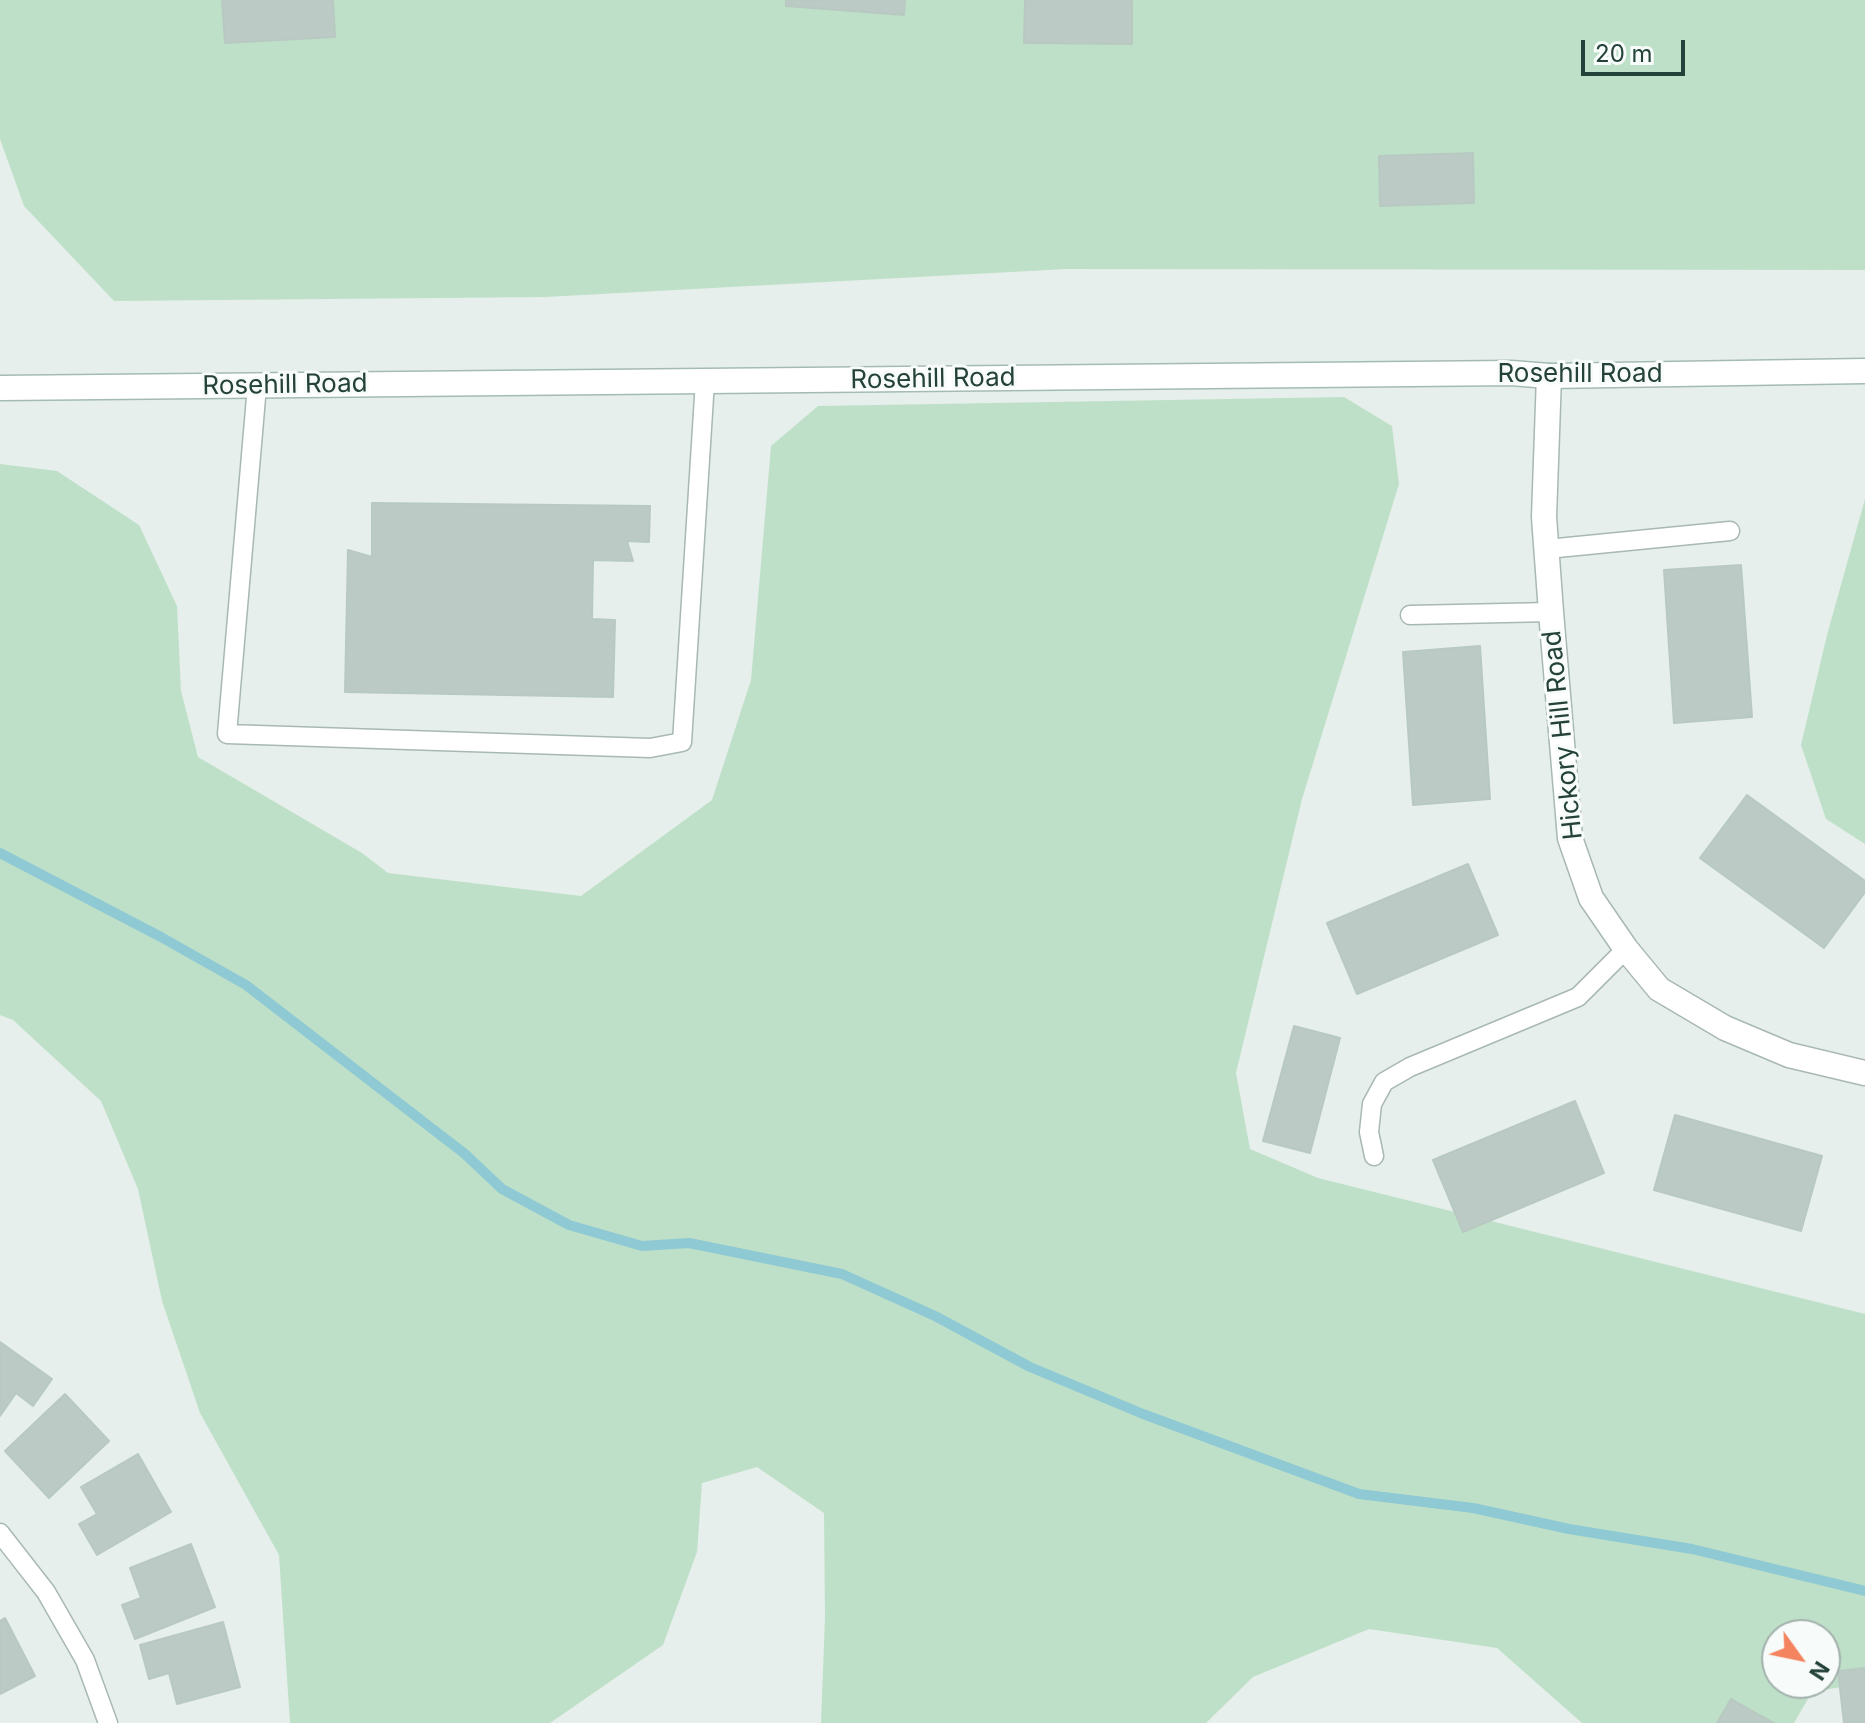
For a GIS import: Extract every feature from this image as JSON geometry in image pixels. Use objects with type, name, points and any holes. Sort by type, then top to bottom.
[{"type":"main road","name":"Rosehill Road","points":[[0,388],[1865,371]]},
{"type":"main road","name":"Hickory Hill Road","points":[[1549,376],[1544,517],[1551,612],[1570,838],[1591,898],[1626,949],[1659,989],[1725,1028],[1789,1055],[1865,1073]]},
{"type":"lane","points":[[257,386],[227,734],[650,748],[682,742],[705,381]]},
{"type":"lane","points":[[1547,549],[1730,531]]},
{"type":"lane","points":[[1410,615],[1551,612]]},
{"type":"lane","points":[[1374,1156],[1369,1132],[1372,1104],[1384,1082],[1410,1067],[1578,997],[1626,949]]},
{"type":"lane","points":[[0,1533],[54,1606],[85,1660],[108,1723]]},
{"type":"green space","points":[[0,0],[1865,0],[1865,270],[1067,269],[545,297],[114,301],[24,206],[0,139]]},
{"type":"green space","points":[[1344,397],[1392,426],[1399,484],[1302,799],[1236,1073],[1250,1149],[1318,1178],[1865,1314],[1865,1683],[1841,1687],[1841,1619],[1761,1619],[1761,1699],[1808,1699],[1794,1723],[1582,1723],[1497,1648],[1369,1629],[1253,1677],[1206,1723],[821,1723],[825,1617],[824,1513],[757,1467],[702,1483],[697,1552],[663,1645],[550,1723],[290,1723],[279,1555],[200,1413],[162,1301],[138,1189],[101,1101],[13,1020],[0,1015],[0,464],[57,471],[139,525],[177,606],[181,691],[198,757],[362,853],[388,873],[581,896],[712,800],[751,680],[771,446],[818,406]]},
{"type":"green space","points":[[1865,499],[1865,844],[1826,819],[1801,745],[1827,635]]},
{"type":"building","points":[[222,0],[333,0],[335,37],[225,43]]},
{"type":"building","points":[[786,0],[905,0],[904,15],[786,6]]},
{"type":"building","points":[[1025,0],[1132,0],[1132,44],[1024,43]]},
{"type":"building","points":[[1473,153],[1474,203],[1380,206],[1379,156]]},
{"type":"building","points":[[372,503],[650,506],[649,542],[627,541],[633,561],[593,560],[592,619],[615,620],[613,697],[345,692],[348,550],[372,557]]},
{"type":"building","points":[[1741,565],[1752,717],[1674,723],[1664,570]]},
{"type":"building","points":[[1480,646],[1490,799],[1413,805],[1403,652]]},
{"type":"building","points":[[1747,795],[1865,881],[1865,892],[1824,948],[1700,858]]},
{"type":"building","points":[[1468,864],[1498,935],[1357,994],[1327,923]]},
{"type":"building","points":[[1294,1026],[1340,1038],[1310,1153],[1263,1141]]},
{"type":"building","points":[[1575,1101],[1604,1173],[1463,1232],[1433,1160]]},
{"type":"building","points":[[1675,1115],[1822,1156],[1801,1231],[1654,1190]]},
{"type":"building","points":[[0,1342],[52,1379],[33,1406],[16,1393],[0,1416]]},
{"type":"building","points":[[65,1394],[109,1441],[49,1498],[5,1451]]},
{"type":"building","points":[[138,1454],[171,1512],[97,1555],[79,1524],[97,1514],[81,1487]]},
{"type":"building","points":[[191,1544],[215,1607],[135,1639],[122,1605],[141,1598],[130,1568]]},
{"type":"building","points":[[5,1618],[35,1676],[0,1694],[0,1621]]},
{"type":"building","points":[[223,1622],[240,1687],[177,1704],[169,1673],[149,1679],[140,1645]]},
{"type":"building","points":[[1865,1668],[1865,1723],[1844,1723],[1841,1671]]},
{"type":"building","points":[[1731,1699],[1774,1723],[1717,1723]]},
{"type":"waterway","points":[[0,853],[246,985],[465,1154],[502,1189],[569,1225],[642,1246],[689,1243],[842,1274],[935,1316],[1030,1367],[1143,1414],[1359,1494],[1473,1508],[1569,1529],[1692,1549],[1865,1591]]}]
